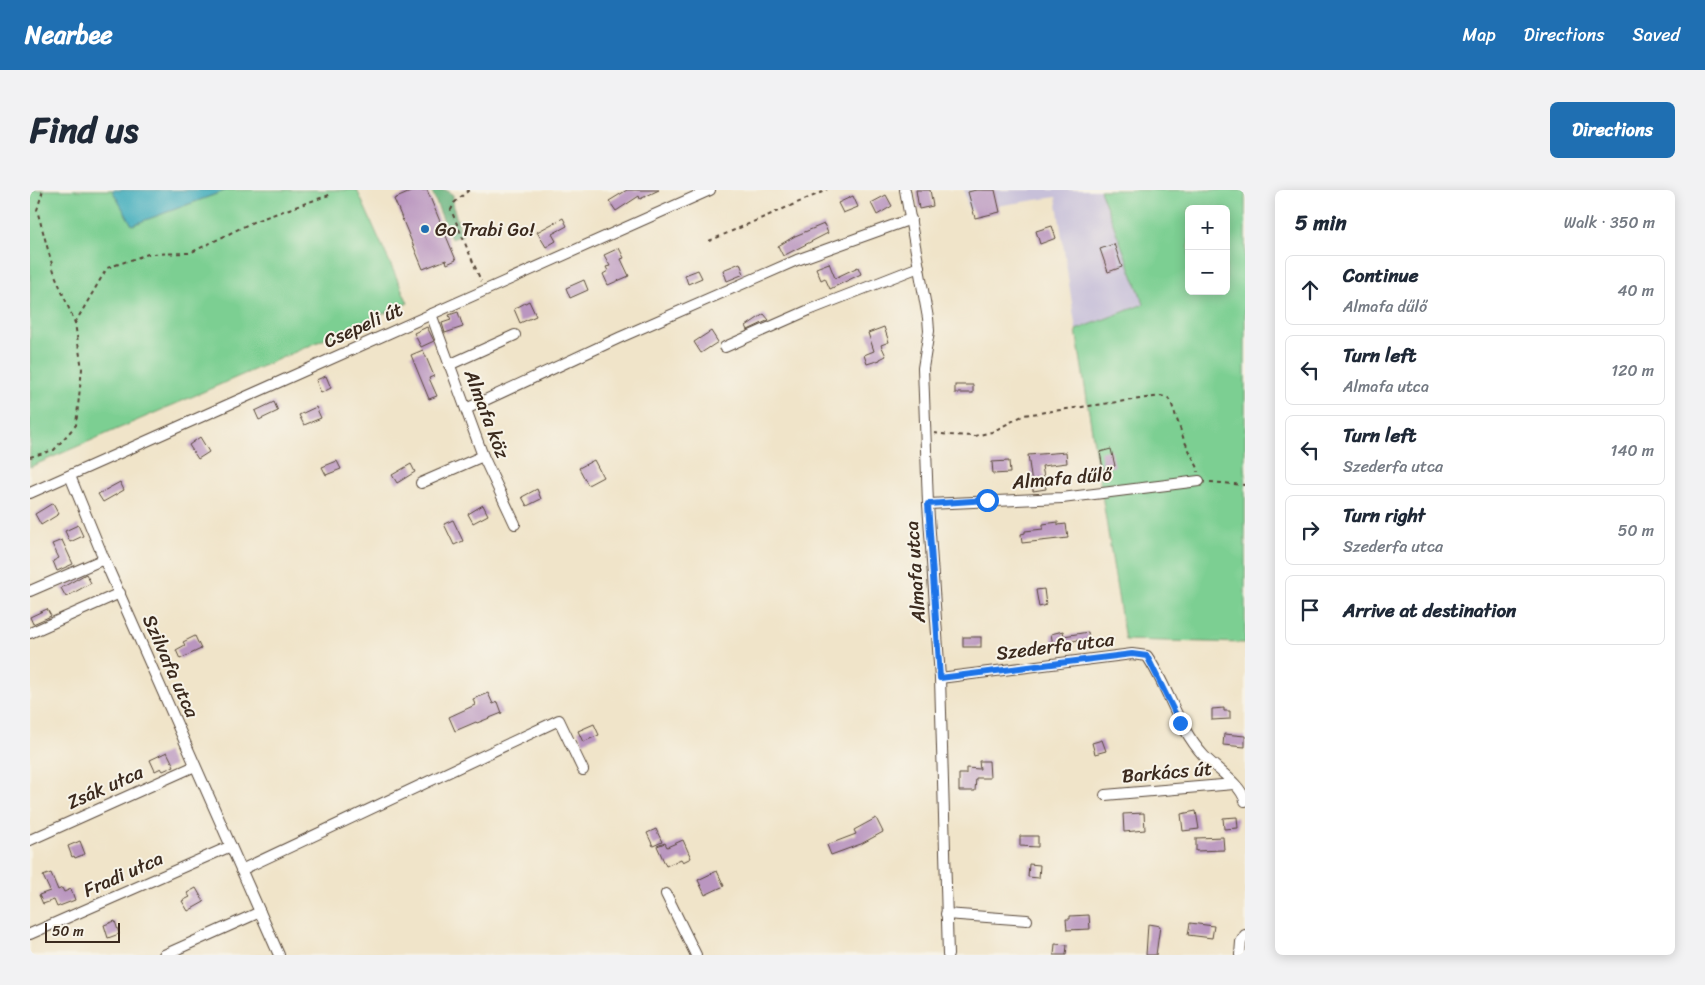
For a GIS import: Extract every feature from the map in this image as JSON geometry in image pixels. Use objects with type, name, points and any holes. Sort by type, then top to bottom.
[{"type":"street","name":"Csepeli út","points":[[30,494],[710,190]]},
{"type":"street","name":"Almafa utca","points":[[905,190],[929,330],[923,368],[928,504],[940,678],[948,955]]},
{"type":"street","points":[[466,409],[797,260],[911,219]]},
{"type":"street","points":[[725,347],[809,310],[919,267]]},
{"type":"street","name":"Almafa köz","points":[[432,314],[449,366],[483,456],[515,524]]},
{"type":"street","points":[[449,366],[515,335]]},
{"type":"street","points":[[422,483],[483,456]]},
{"type":"street","name":"Szilvafa utca","points":[[70,476],[104,559],[278,955]]},
{"type":"street","name":"Almafa dűlő","points":[[928,504],[1062,498],[1199,481]]},
{"type":"street","points":[[30,592],[104,559]]},
{"type":"street","points":[[30,634],[120,593]]},
{"type":"street","name":"Szederfa utca","points":[[940,678],[1132,654],[1147,656],[1180,723],[1192,741],[1204,756],[1234,784],[1245,801]]},
{"type":"street","points":[[241,870],[559,720],[583,770]]},
{"type":"street","name":"Zsák utca","points":[[30,840],[195,766]]},
{"type":"street","name":"Barkács út","points":[[1105,795],[1234,784]]},
{"type":"street","name":"Fradi utca","points":[[30,934],[231,846]]},
{"type":"street","points":[[666,894],[696,955]]},
{"type":"street","points":[[164,955],[260,912]]},
{"type":"street","points":[[946,914],[1027,920]]},
{"type":"street","points":[[1240,955],[1241,942],[1245,935],[1245,930]]},
{"type":"path","points":[[30,457],[54,450],[76,425],[82,369],[75,323],[55,275],[37,210],[43,190]]},
{"type":"path","points":[[469,190],[454,203],[451,210],[485,290]]},
{"type":"path","points":[[709,241],[827,190]]},
{"type":"path","points":[[75,323],[107,268],[148,254],[190,253],[256,221],[332,194]]},
{"type":"path","points":[[925,431],[950,436],[975,436],[992,432],[1024,415],[1161,396],[1168,398],[1172,405],[1184,440],[1198,468],[1199,481],[1245,485]]},
{"type":"shaded area","points":[[964,190],[1100,190],[1144,304],[1076,330],[1056,197],[969,210]]},
{"type":"green space","points":[[30,190],[112,190],[132,225],[227,190],[357,190],[408,303],[30,467]]},
{"type":"green space","points":[[431,190],[446,190],[453,195],[453,206],[462,236],[451,239]]},
{"type":"green space","points":[[1100,190],[1245,190],[1245,643],[1125,640],[1076,330],[1144,304]]},
{"type":"water","points":[[112,190],[227,190],[132,225]]},
{"type":"building","name":"Go Trabi Go!","points":[[415,190],[427,190],[456,260],[447,264],[446,260],[423,269],[394,199]]},
{"type":"building","points":[[627,190],[659,190],[640,199],[639,196],[616,211],[609,201]]},
{"type":"building","points":[[916,190],[930,190],[933,206],[919,209]]},
{"type":"building","points":[[995,190],[1000,212],[975,218],[968,192]]},
{"type":"building","points":[[886,195],[892,206],[877,215],[871,203]]},
{"type":"building","points":[[853,196],[858,207],[843,213],[838,203]]},
{"type":"building","points":[[563,218],[567,226],[552,234],[556,241],[546,247],[537,232]]},
{"type":"building","points":[[824,224],[828,233],[783,256],[778,246],[795,236]]},
{"type":"building","points":[[1052,226],[1056,238],[1040,244],[1036,231]]},
{"type":"building","points":[[1114,244],[1122,267],[1108,272],[1100,249]]},
{"type":"building","points":[[619,248],[624,258],[621,259],[629,276],[608,285],[603,274],[608,271],[606,267],[610,266],[604,255]]},
{"type":"building","points":[[740,263],[744,274],[727,281],[723,270]]},
{"type":"building","points":[[829,263],[835,278],[858,267],[861,274],[830,289],[825,278],[821,280],[816,268]]},
{"type":"building","points":[[698,270],[702,278],[688,284],[685,275]]},
{"type":"building","points":[[584,280],[588,290],[570,298],[566,288]]},
{"type":"building","points":[[529,301],[536,316],[520,323],[514,309]]},
{"type":"building","points":[[458,312],[463,327],[445,333],[442,323],[451,320],[449,315]]},
{"type":"building","points":[[764,314],[769,320],[748,330],[746,326]]},
{"type":"building","points":[[427,327],[434,341],[421,347],[414,333]]},
{"type":"building","points":[[884,327],[889,342],[881,345],[886,356],[867,364],[864,355],[874,351],[868,333]]},
{"type":"building","points":[[711,331],[718,342],[701,353],[694,342]]},
{"type":"building","points":[[423,350],[434,376],[429,378],[437,396],[429,399],[411,355]]},
{"type":"building","points":[[326,376],[331,388],[321,393],[316,380]]},
{"type":"building","points":[[955,385],[973,385],[973,393],[955,393]]},
{"type":"building","points":[[274,402],[278,411],[259,420],[255,411]]},
{"type":"building","points":[[316,407],[321,418],[304,425],[299,415]]},
{"type":"building","points":[[200,437],[209,452],[198,459],[189,445]]},
{"type":"building","points":[[1111,449],[1115,466],[1103,469],[1100,452]]},
{"type":"building","points":[[1066,452],[1067,463],[1042,466],[1046,489],[1033,491],[1028,455]]},
{"type":"building","points":[[594,460],[603,477],[588,485],[579,468]]},
{"type":"building","points":[[337,461],[341,469],[326,475],[322,467]]},
{"type":"building","points":[[1009,461],[1010,473],[993,474],[992,462]]},
{"type":"building","points":[[411,464],[415,472],[397,483],[392,475]]},
{"type":"building","points":[[120,482],[124,490],[103,502],[98,494]]},
{"type":"building","points":[[537,489],[541,499],[527,506],[522,497]]},
{"type":"building","points":[[53,503],[59,514],[41,525],[35,514]]},
{"type":"building","points":[[483,505],[488,515],[473,523],[468,514]]},
{"type":"building","points":[[453,520],[463,541],[454,545],[444,524]]},
{"type":"building","points":[[1058,522],[1058,525],[1066,524],[1068,538],[1022,543],[1021,534],[1025,533],[1025,531],[1043,529],[1043,524]]},
{"type":"building","points":[[78,525],[83,536],[70,542],[65,531]]},
{"type":"building","points":[[62,540],[73,564],[57,571],[53,561],[59,558],[52,544]]},
{"type":"building","points":[[86,574],[91,583],[66,597],[61,588]]},
{"type":"building","points":[[1044,589],[1046,605],[1039,607],[1036,590]]},
{"type":"building","points":[[47,609],[51,616],[33,624],[30,617]]},
{"type":"building","points":[[1063,631],[1064,636],[1088,632],[1090,645],[1079,646],[1078,640],[1053,645],[1051,634]]},
{"type":"building","points":[[195,636],[201,649],[180,659],[176,650],[185,645],[183,642]]},
{"type":"building","points":[[963,637],[981,637],[981,647],[963,647]]},
{"type":"building","points":[[488,693],[493,704],[498,702],[502,713],[455,731],[449,717],[475,705],[473,699]]},
{"type":"building","points":[[1224,708],[1224,711],[1230,711],[1230,719],[1212,720],[1212,709]]},
{"type":"building","points":[[594,724],[599,735],[583,742],[578,731]]},
{"type":"building","points":[[1224,734],[1245,736],[1245,747],[1223,745]]},
{"type":"building","points":[[1102,740],[1106,751],[1095,754],[1092,743]]},
{"type":"building","points":[[167,752],[174,766],[163,771],[161,768],[155,771],[150,760]]},
{"type":"building","points":[[979,761],[989,761],[990,778],[976,778],[975,791],[959,791],[959,774],[966,774],[966,768],[980,769]]},
{"type":"building","points":[[1196,811],[1199,829],[1183,831],[1181,814]]},
{"type":"building","points":[[1144,813],[1145,830],[1124,832],[1123,814]]},
{"type":"building","points":[[1237,817],[1238,828],[1224,829],[1223,818]]},
{"type":"building","points":[[876,818],[883,832],[861,844],[831,855],[827,845],[856,834],[854,830]]},
{"type":"building","points":[[656,829],[662,842],[653,846],[647,833]]},
{"type":"building","points":[[1020,836],[1038,836],[1038,847],[1020,846]]},
{"type":"building","points":[[1223,837],[1224,850],[1196,851],[1196,838]]},
{"type":"building","points":[[683,840],[691,858],[683,862],[681,859],[666,866],[657,846],[665,843],[667,847]]},
{"type":"building","points":[[80,841],[85,854],[75,858],[74,856],[72,857],[68,846]]},
{"type":"building","points":[[1029,864],[1040,865],[1039,878],[1028,877]]},
{"type":"building","points":[[717,871],[724,886],[705,895],[698,880]]},
{"type":"building","points":[[51,873],[58,890],[62,888],[64,892],[71,889],[75,900],[57,907],[54,900],[43,904],[39,895],[50,891],[43,876]]},
{"type":"building","points":[[196,888],[204,902],[188,911],[182,901],[190,897],[187,893]]},
{"type":"building","points":[[1089,915],[1090,929],[1067,930],[1066,919],[1070,919],[1070,916]]},
{"type":"building","points":[[115,921],[119,934],[108,938],[104,925]]},
{"type":"building","points":[[1190,923],[1214,926],[1212,938],[1188,935]]},
{"type":"building","points":[[1148,924],[1160,926],[1156,955],[1146,955]]},
{"type":"building","points":[[1055,944],[1067,945],[1066,955],[1054,955]]},
{"type":"place","name":"Go Trabi Go!","points":[[425,229]]},
{"type":"route","points":[[987,500],[928,504],[940,678],[1132,654],[1147,656],[1180,723]]}]
